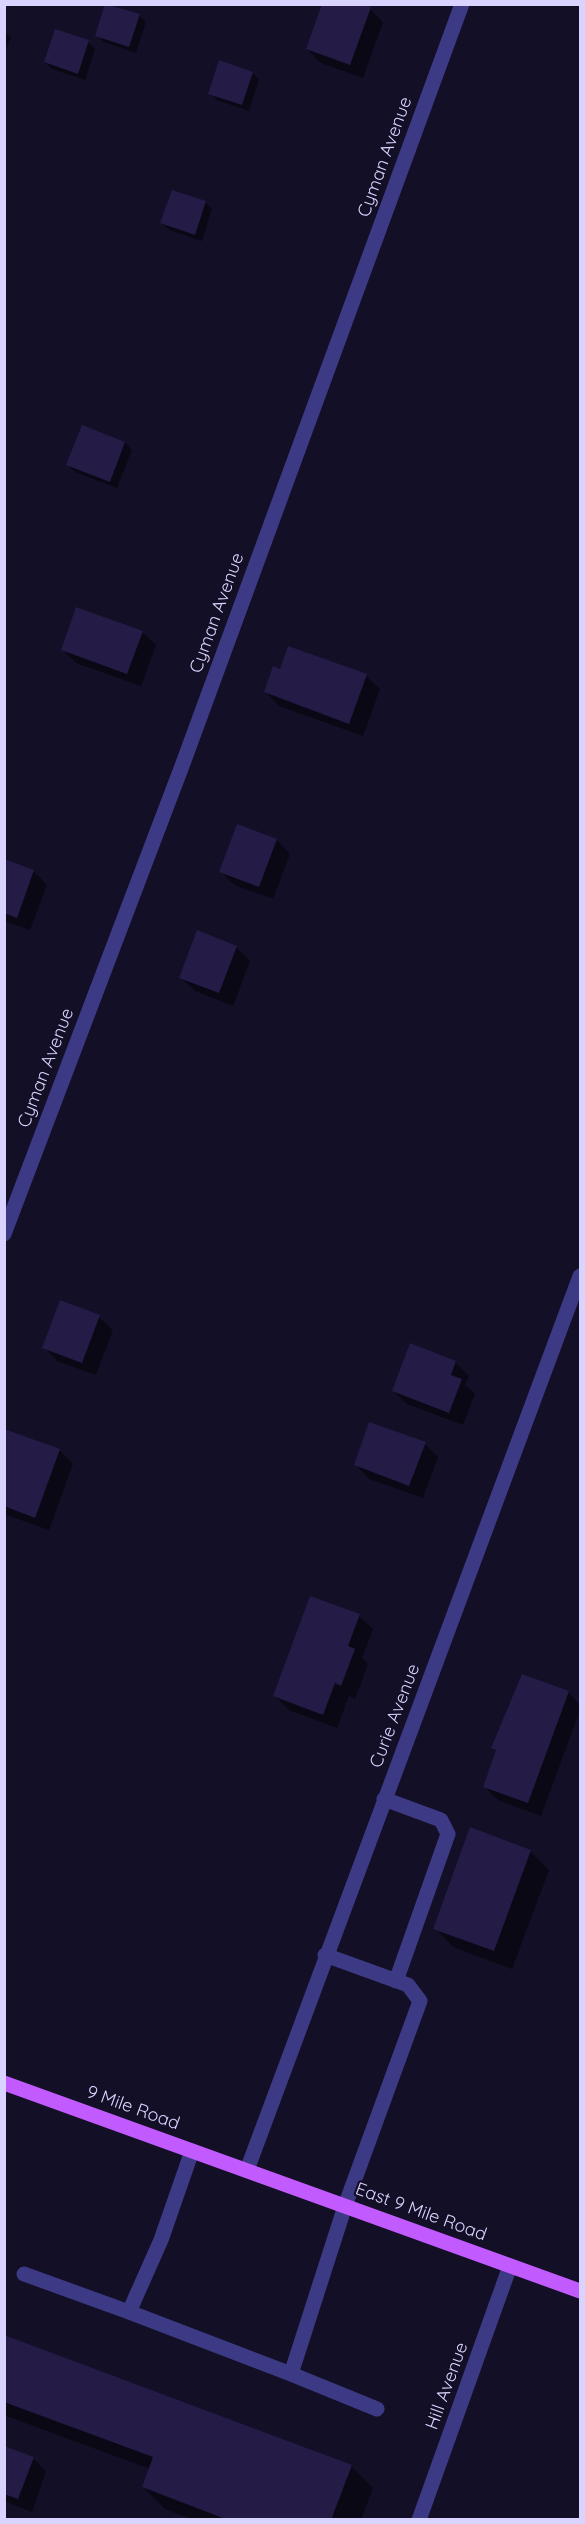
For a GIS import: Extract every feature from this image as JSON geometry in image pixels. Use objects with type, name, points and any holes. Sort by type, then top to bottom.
[{"type":"main road","name":"9 Mile Road","points":[[4,2083],[247,2170]]},
{"type":"main road","name":"East 9 Mile Road","points":[[247,2170],[580,2291]]},
{"type":"street","name":"Cyman Avenue","points":[[4,1234],[186,755],[462,4]]},
{"type":"street","name":"Curie Avenue","points":[[247,2170],[325,1955],[580,1276]]},
{"type":"street","points":[[384,1799],[441,1820],[448,1834],[396,1981]]},
{"type":"street","points":[[291,2374],[345,2206],[420,2001],[408,1985],[325,1955]]},
{"type":"street","points":[[129,2312],[161,2240],[192,2151]]},
{"type":"street","name":"Hill Avenue","points":[[419,2520],[510,2266]]},
{"type":"street","points":[[24,2274],[129,2312],[378,2409]]},
{"type":"building","points":[[105,4],[140,14],[129,47],[95,36]]},
{"type":"building","points":[[322,4],[363,4],[371,7],[350,65],[306,49]]},
{"type":"building","points":[[55,29],[89,40],[78,74],[44,62]]},
{"type":"building","points":[[219,60],[253,72],[242,105],[208,94]]},
{"type":"building","points":[[172,190],[206,201],[195,235],[160,223]]},
{"type":"building","points":[[82,425],[125,442],[110,482],[66,465]]},
{"type":"building","points":[[76,607],[143,631],[127,674],[61,650]]},
{"type":"building","points":[[288,646],[367,674],[349,724],[264,692],[273,666],[280,669]]},
{"type":"building","points":[[237,824],[277,839],[259,887],[219,872]]},
{"type":"building","points":[[4,859],[34,870],[17,918],[4,913]]},
{"type":"building","points":[[197,930],[237,946],[219,993],[179,978]]},
{"type":"building","points":[[60,1300],[100,1315],[82,1363],[42,1348]]},
{"type":"building","points":[[410,1343],[456,1361],[451,1375],[462,1379],[449,1413],[392,1391]]},
{"type":"building","points":[[369,1422],[426,1442],[409,1486],[354,1465]]},
{"type":"building","points":[[4,1429],[60,1449],[35,1518],[4,1506]]},
{"type":"building","points":[[310,1596],[360,1614],[348,1646],[355,1649],[341,1686],[335,1683],[323,1715],[273,1696]]},
{"type":"building","points":[[522,1674],[569,1691],[528,1803],[483,1787],[496,1750],[491,1748]]},
{"type":"building","points":[[470,1827],[531,1850],[494,1951],[433,1929]]},
{"type":"building","points":[[4,2335],[352,2465],[331,2520],[228,2520],[142,2487],[153,2457],[4,2402]]},
{"type":"building","points":[[4,2446],[34,2457],[18,2499],[4,2494]]}]
